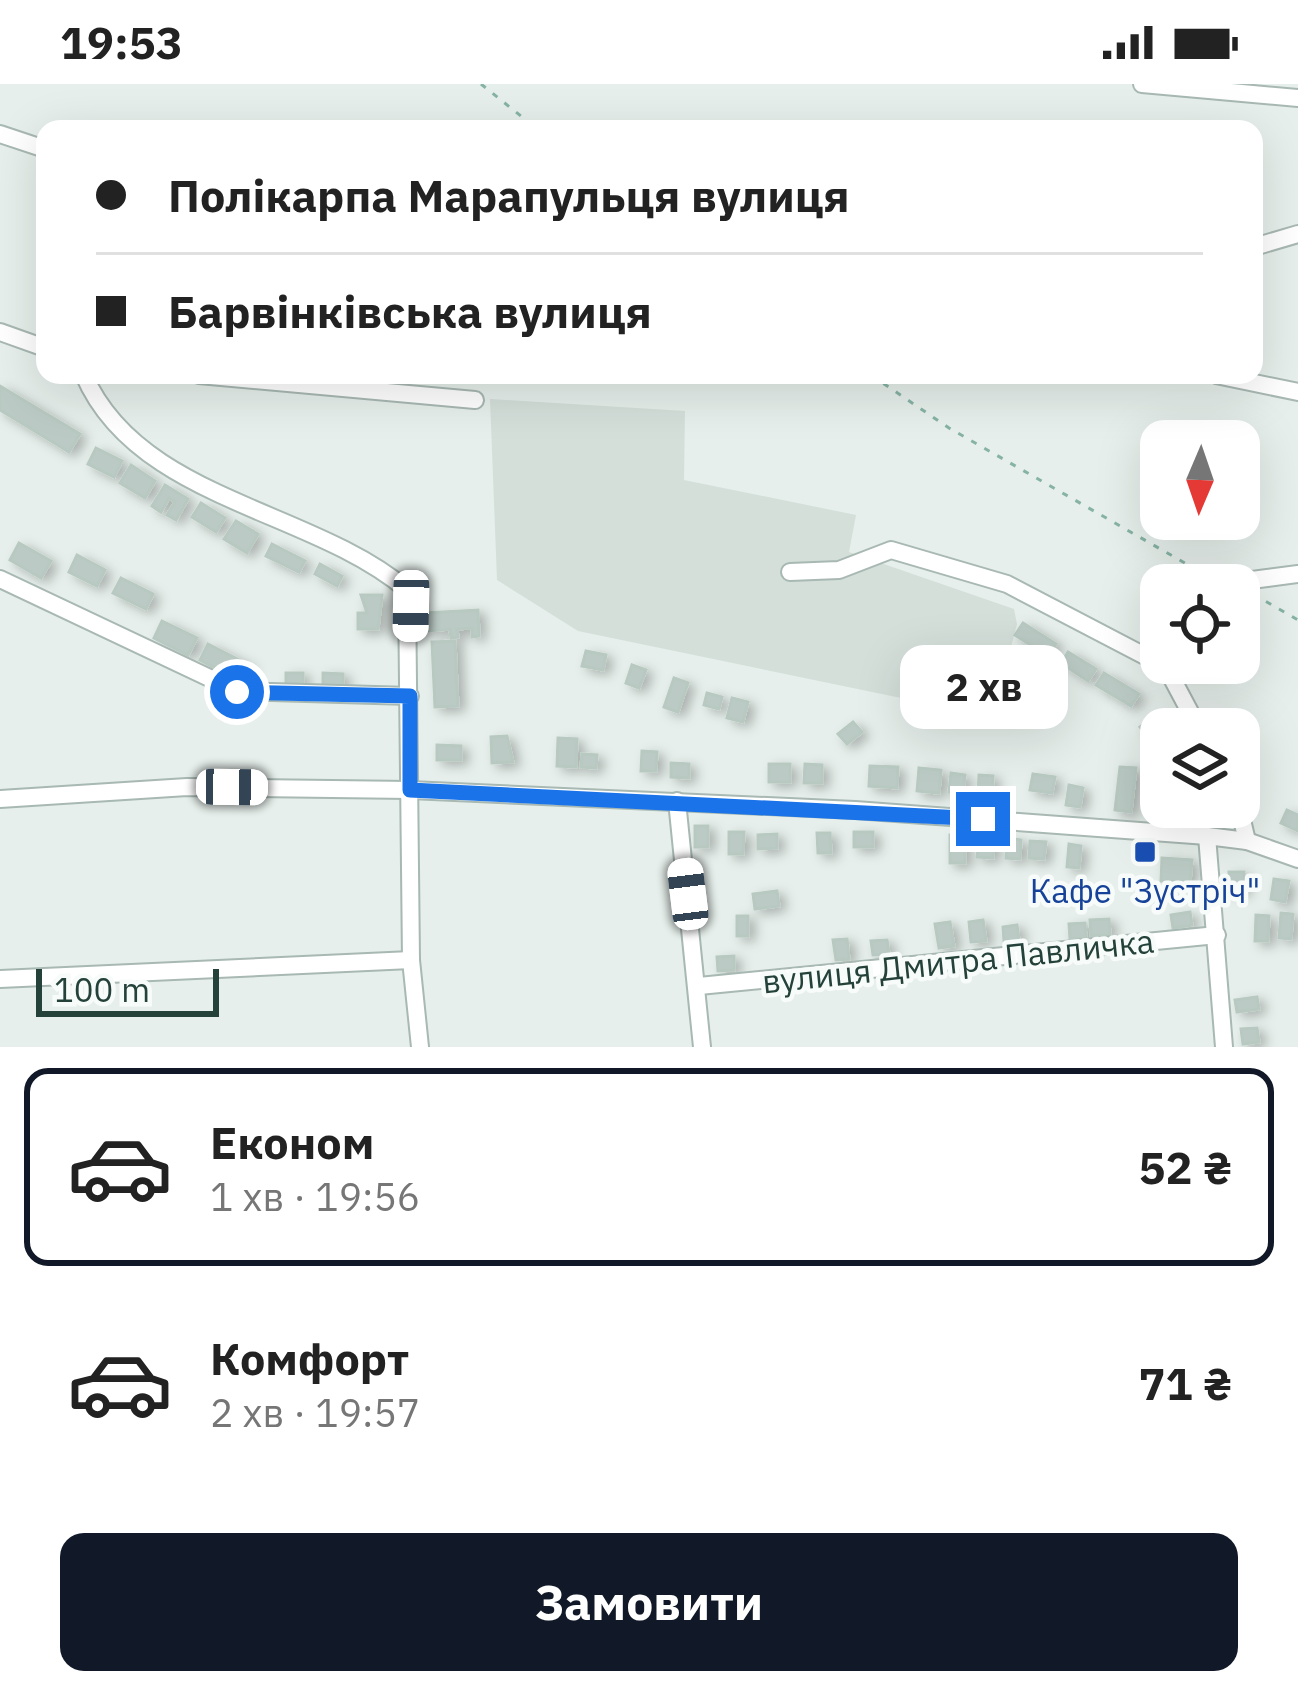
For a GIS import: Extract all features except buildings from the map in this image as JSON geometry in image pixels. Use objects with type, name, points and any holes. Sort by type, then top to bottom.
[{"type":"street","points":[[1142,84],[1298,98]]},
{"type":"street","points":[[0,134],[36,146]]},
{"type":"street","points":[[1263,244],[1298,234]]},
{"type":"street","points":[[0,332],[36,345]]},
{"type":"street","points":[[88,384],[98,407],[152,455],[358,558],[407,590],[411,960],[420,1047]]},
{"type":"street","points":[[298,384],[475,400]]},
{"type":"street","points":[[1259,384],[1298,392]]},
{"type":"street","points":[[790,572],[839,570],[891,550],[908,551],[1065,610],[1140,650]]},
{"type":"street","points":[[1260,579],[1298,574]]},
{"type":"street","points":[[0,579],[237,692],[410,696]]},
{"type":"street","points":[[0,799],[188,787],[677,801],[1207,836],[1247,841],[1298,859]]},
{"type":"street","points":[[677,801],[703,1047]]},
{"type":"street","points":[[1244,828],[1247,841]]},
{"type":"street","points":[[1207,836],[1224,1047]]},
{"type":"street","name":"вулиця Дмитра Павличка","points":[[699,986],[1216,935]]},
{"type":"street","points":[[0,979],[411,960]]},
{"type":"path","points":[[481,84],[526,120]]},
{"type":"path","points":[[884,384],[950,428],[1184,564]]},
{"type":"path","points":[[1260,602],[1298,620]]},
{"type":"shaded area","points":[[490,399],[685,411],[684,480],[856,515],[849,552],[1014,609],[1017,624],[993,717],[578,631],[497,580]]},
{"type":"place","name":"Кафе \"Зустріч\"","points":[[1145,852]]},
{"type":"route","points":[[237,692],[410,696],[410,790],[983,819]]}]
